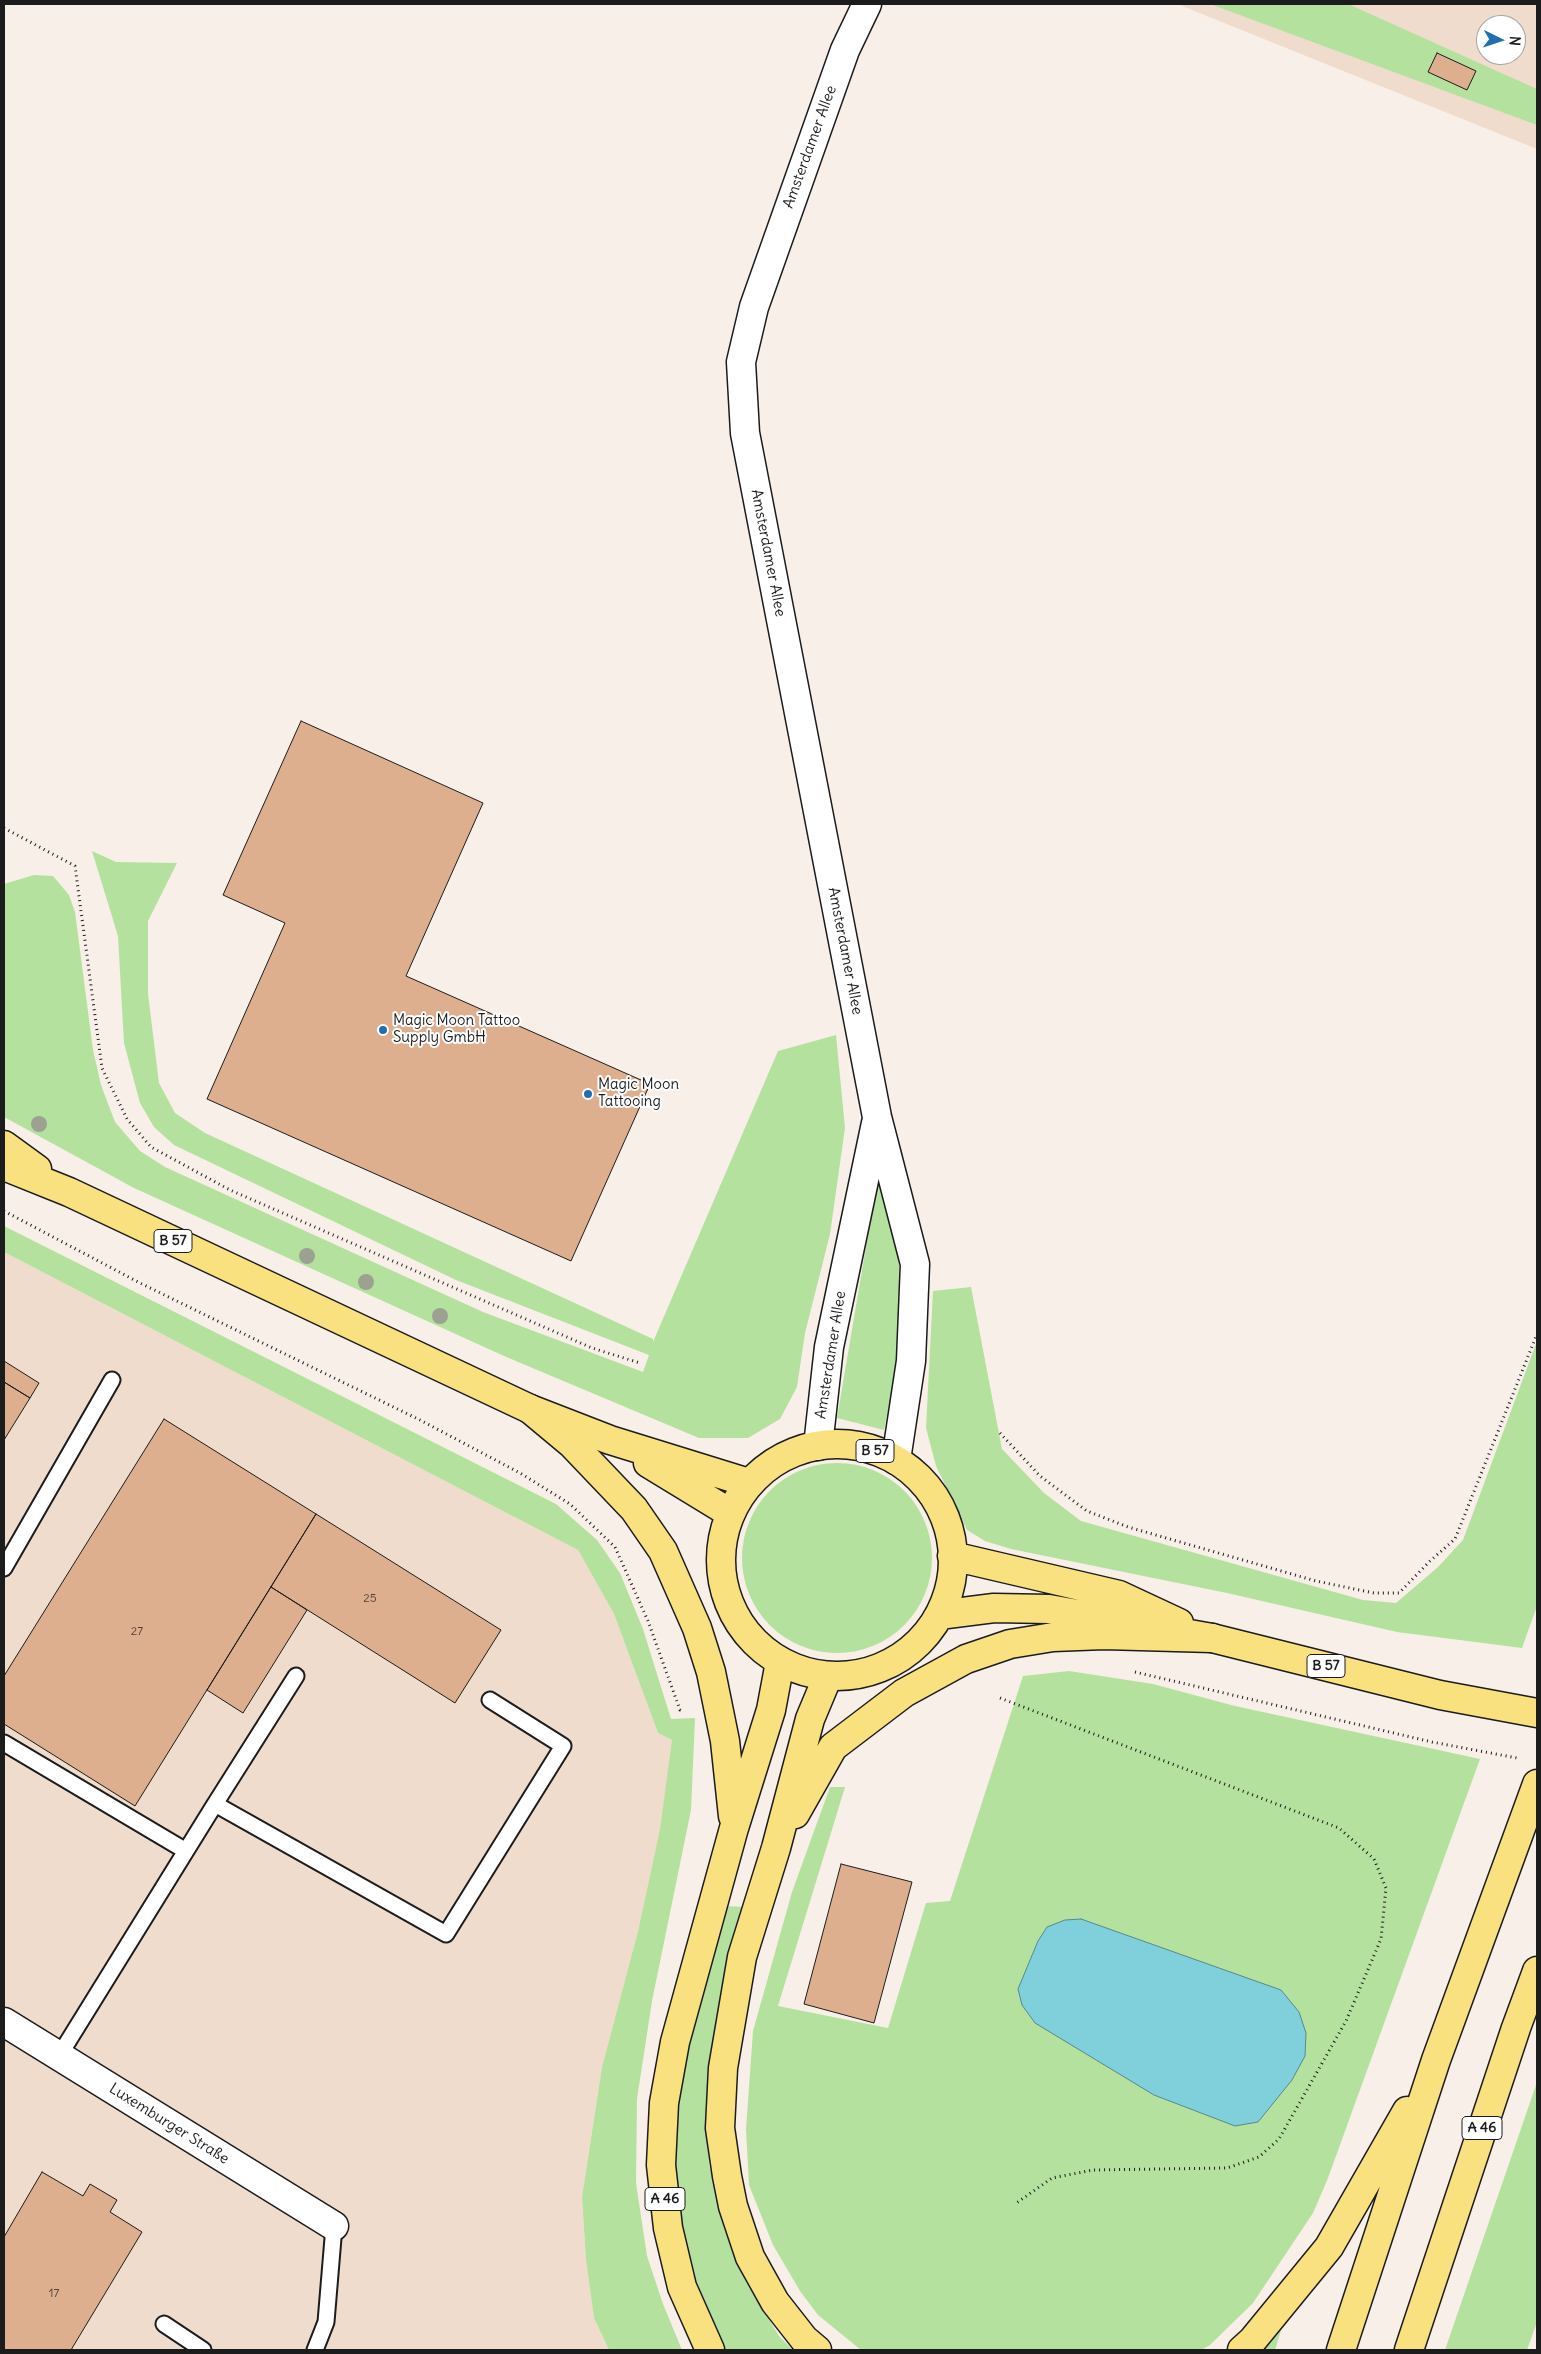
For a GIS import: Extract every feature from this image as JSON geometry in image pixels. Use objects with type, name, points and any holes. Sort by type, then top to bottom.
[{"type":"main road","name":"B 57","points":[[4,1144],[68,1192]]},
{"type":"main road","name":"B 57","points":[[4,1166],[68,1192],[530,1409],[610,1440],[749,1483]]},
{"type":"main road","points":[[530,1409],[572,1444],[634,1509],[663,1551],[697,1628],[711,1672],[725,1741],[734,1828]]},
{"type":"main road","name":"B 57","points":[[610,1440],[730,1513]]},
{"type":"main road","name":"B 57","points":[[837,1444],[868,1448],[896,1460],[919,1478],[938,1502],[948,1530],[952,1556],[950,1583],[939,1615],[925,1636],[898,1658],[868,1672],[828,1676],[807,1673],[780,1662],[756,1644],[734,1615],[722,1582],[722,1542],[730,1513],[749,1483],[775,1461],[806,1447],[837,1444]]},
{"type":"main road","name":"B 57","points":[[952,1556],[1119,1595],[1212,1638]]},
{"type":"main road","name":"B 57","points":[[939,1615],[994,1608],[1049,1609],[1212,1638],[1440,1695],[1537,1713]]},
{"type":"main road","points":[[776,1848],[833,1747],[904,1693],[966,1659],[1010,1644],[1053,1637],[1104,1635],[1212,1638]]},
{"type":"main road","points":[[734,1828],[771,1710],[780,1662]]},
{"type":"main road","points":[[817,2350],[804,2339],[775,2302],[750,2257],[733,2206],[726,2176],[720,2128],[723,2068],[742,1957],[776,1848],[810,1719],[828,1676]]},
{"type":"main road","points":[[1341,2350],[1436,2060],[1537,1784]]},
{"type":"main road","name":"A 46","points":[[710,2350],[682,2287],[668,2228],[661,2165],[664,2104],[675,2042],[734,1828]]},
{"type":"main road","name":"A 46","points":[[1409,2350],[1488,2111],[1537,1971]]},
{"type":"main road","points":[[1242,2350],[1252,2341],[1329,2247],[1436,2060]]},
{"type":"street","name":"Amsterdamer Allee","points":[[868,4],[845,50],[754,307],[741,362],[745,433],[878,1117],[915,1264],[911,1361],[896,1460]]},
{"type":"street","name":"Amsterdamer Allee","points":[[818,1446],[829,1347],[878,1117]]},
{"type":"street","name":"Luxemburger Straße","points":[[4,2022],[334,2226]]},
{"type":"lane","points":[[4,1568],[112,1380]]},
{"type":"lane","points":[[59,2056],[296,1676]]},
{"type":"lane","points":[[215,1804],[446,1934],[563,1746],[490,1700]]},
{"type":"lane","points":[[4,1743],[186,1851]]},
{"type":"lane","points":[[315,2350],[326,2322],[334,2226]]},
{"type":"lane","points":[[164,2324],[203,2350]]},
{"type":"path","points":[[4,828],[75,866],[102,1068],[128,1119],[151,1147],[230,1190],[592,1348],[640,1364]]},
{"type":"path","points":[[1000,1434],[1040,1476],[1087,1511],[1128,1527],[1316,1581],[1374,1593],[1399,1593],[1430,1561],[1455,1540],[1537,1334]]},
{"type":"path","points":[[1000,1698],[1339,1828],[1374,1859],[1386,1888],[1381,1939],[1346,2021],[1278,2139],[1259,2157],[1227,2168],[1093,2170],[1052,2178],[1015,2204]]},
{"type":"path","points":[[1432,1742],[1518,1758]]},
{"type":"shaded area","points":[[1177,4],[1537,4],[1537,149]]},
{"type":"shaded area","points":[[4,1252],[578,1550],[614,1614],[658,1733],[673,1740],[660,1829],[638,1931],[602,2067],[582,2197],[586,2260],[594,2318],[609,2350],[4,2350]]},
{"type":"green space","points":[[1210,4],[1348,4],[1476,62],[1476,65],[1484,65],[1537,89],[1537,125]]},
{"type":"green space","points":[[92,851],[116,862],[177,863],[148,921],[148,994],[159,1083],[175,1113],[205,1133],[653,1339],[653,1342],[778,1051],[836,1035],[845,1128],[830,1234],[805,1333],[797,1387],[780,1419],[748,1438],[699,1438],[504,1356],[134,1188],[4,1117],[4,884],[34,875],[53,876],[69,895],[75,912],[93,1050],[101,1085],[115,1122],[140,1151],[165,1167],[483,1312],[643,1372],[649,1355],[456,1280],[174,1145],[154,1127],[140,1103],[124,1043],[118,936]]},
{"type":"green space","points":[[878,1176],[890,1204],[899,1265],[898,1360],[884,1430],[837,1418]]},
{"type":"green space","points":[[4,1226],[556,1504],[597,1540],[620,1573],[643,1629],[671,1719],[695,1718],[691,1810],[652,2001],[637,2099],[636,2183],[647,2256],[663,2304],[682,2350],[609,2350],[594,2318],[586,2260],[582,2197],[602,2067],[638,1931],[660,1829],[672,1740],[658,1733],[614,1614],[578,1550],[4,1252]]},
{"type":"green space","points":[[971,1287],[1002,1449],[1044,1493],[1081,1521],[1363,1600],[1396,1603],[1438,1567],[1463,1540],[1537,1341],[1537,1606],[1522,1648],[1397,1632],[1227,1593],[1011,1549],[985,1541],[967,1530],[936,1466],[926,1428],[933,1291]]},
{"type":"green space","points":[[837,1463],[856,1465],[873,1470],[890,1479],[904,1491],[916,1505],[925,1522],[930,1539],[932,1558],[930,1577],[925,1594],[916,1611],[904,1625],[890,1637],[873,1646],[856,1651],[837,1653],[818,1651],[801,1646],[784,1637],[770,1625],[758,1611],[749,1594],[744,1577],[742,1558],[744,1539],[749,1522],[758,1505],[770,1491],[784,1479],[801,1470],[818,1465]]},
{"type":"green space","points":[[1069,1671],[1153,1684],[1235,1706],[1480,1759],[1328,2178],[1313,2213],[1253,2303],[1210,2345],[1201,2350],[861,2350],[818,2315],[800,2291],[773,2245],[749,2185],[746,2129],[753,2031],[792,1892],[830,1787],[845,1787],[778,2006],[888,2028],[926,1903],[950,1901],[1023,1676]]},
{"type":"green space","points":[[723,1906],[746,1907],[719,2004],[707,2092],[709,2164],[724,2228],[747,2284],[779,2336],[793,2350],[724,2350],[704,2309],[686,2252],[672,2183],[678,2076]]},
{"type":"green space","points":[[1537,2082],[1537,2322],[1527,2350],[1445,2350]]},
{"type":"green space","points":[[1284,2321],[1275,2350],[1260,2350]]},
{"type":"water","points":[[1081,1919],[1281,1990],[1299,2012],[1306,2033],[1305,2056],[1292,2080],[1258,2122],[1235,2126],[1154,2095],[1035,2023],[1022,2005],[1018,1989],[1038,1941],[1047,1927],[1065,1920]]},
{"type":"building","points":[[1437,53],[1476,71],[1467,90],[1428,72]]},
{"type":"building","name":"Magic Moon Tattoo Supply GmbH","points":[[301,721],[483,803],[406,976],[650,1084],[571,1261],[207,1099],[285,923],[223,895]]},
{"type":"building","points":[[4,1361],[39,1383],[30,1398],[4,1382]]},
{"type":"building","points":[[4,1382],[30,1398],[4,1440]]},
{"type":"building","points":[[164,1419],[316,1514],[135,1806],[4,1724],[4,1676]]},
{"type":"building","points":[[316,1514],[501,1630],[455,1703],[271,1587]]},
{"type":"building","points":[[271,1587],[307,1610],[243,1713],[207,1690]]},
{"type":"building","points":[[841,1864],[912,1882],[874,2023],[804,2004]]},
{"type":"building","points":[[42,2172],[83,2196],[90,2184],[117,2200],[110,2212],[142,2232],[71,2350],[4,2350],[4,2237]]},
{"type":"place","name":"Magic Moon Tattoo Supply GmbH","points":[[383,1030]]},
{"type":"place","name":"Magic Moon Tattooing","points":[[588,1094]]}]
